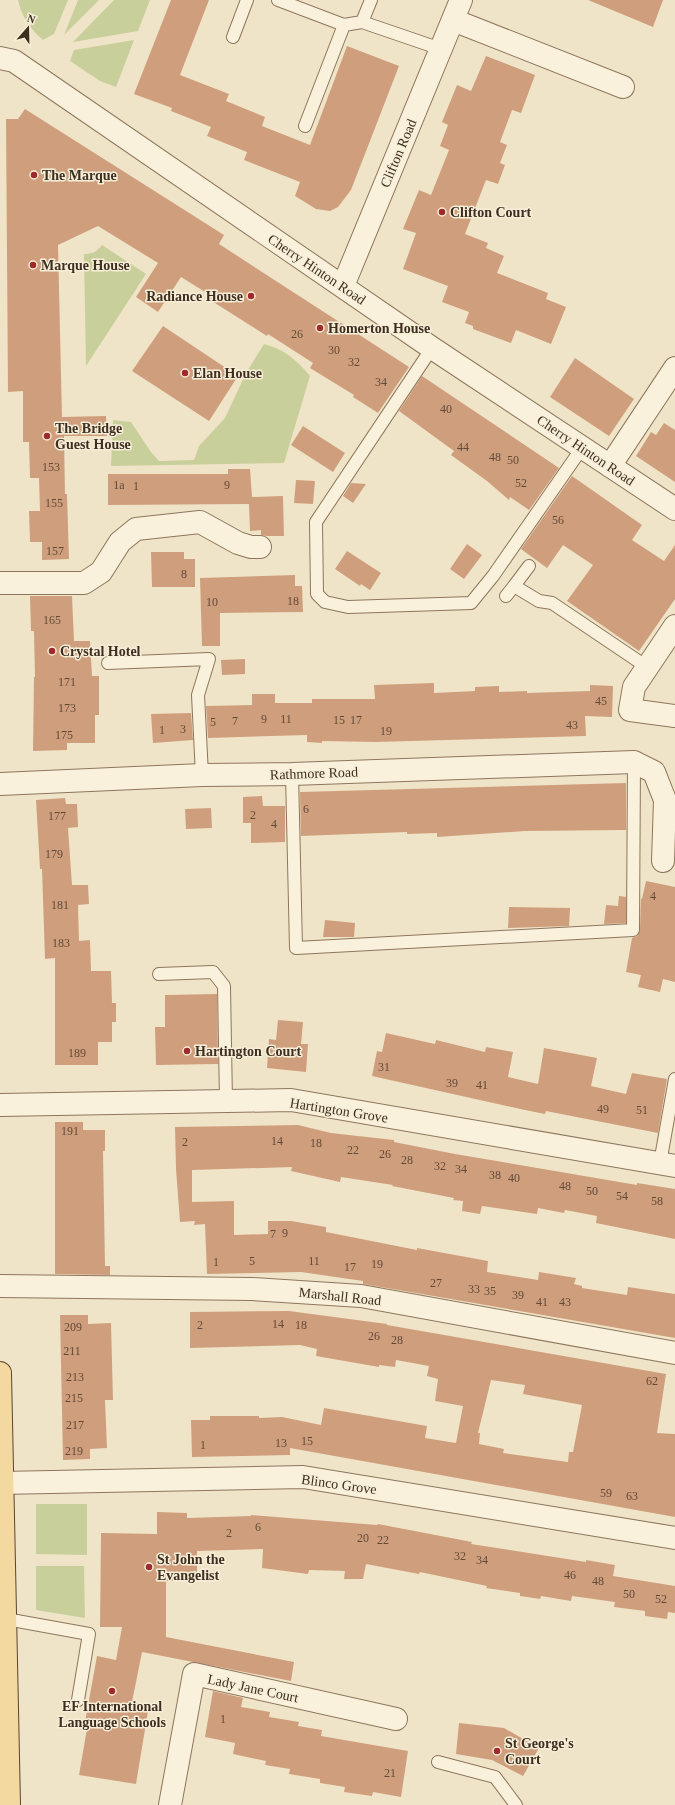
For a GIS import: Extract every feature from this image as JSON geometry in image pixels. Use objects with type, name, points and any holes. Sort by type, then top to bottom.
[{"type":"main road","points":[[0,1373],[5,1429],[1,1483],[8,1805]]},
{"type":"street","name":"Clifton Road","points":[[343,286],[461,0]]},
{"type":"street","points":[[453,20],[623,87]]},
{"type":"street","name":"Cherry Hinton Road","points":[[0,58],[14,61],[432,348],[675,509]]},
{"type":"street","points":[[610,466],[675,368]]},
{"type":"street","points":[[0,584],[84,584],[101,572],[120,542],[136,529],[200,522],[238,543],[251,547],[260,547]]},
{"type":"street","points":[[675,626],[634,687],[630,710],[675,716]]},
{"type":"street","points":[[631,761],[654,772],[665,800],[663,861]]},
{"type":"street","name":"Rathmore Road","points":[[0,784],[202,775],[292,774],[631,761]]},
{"type":"street","name":"Hartington Grove","points":[[0,1105],[291,1100],[668,1164]]},
{"type":"street","name":"Marshall Road","points":[[0,1286],[252,1289],[361,1296],[675,1353]]},
{"type":"street","name":"Blinco Grove","points":[[1,1483],[303,1477],[675,1538]]},
{"type":"street","name":"Lady Jane Court","points":[[170,1805],[194,1674],[396,1719]]},
{"type":"lane","points":[[233,37],[247,0]]},
{"type":"lane","points":[[278,0],[344,25],[362,22],[441,49]]},
{"type":"lane","points":[[362,22],[371,0]]},
{"type":"lane","points":[[305,126],[344,25]]},
{"type":"lane","points":[[432,348],[316,522],[317,594],[325,602],[348,607],[471,603],[493,576],[582,448]]},
{"type":"lane","points":[[506,596],[529,566]]},
{"type":"lane","points":[[514,586],[539,602],[552,603],[647,668]]},
{"type":"lane","points":[[108,663],[209,659],[198,695],[202,775]]},
{"type":"lane","points":[[292,774],[296,948],[633,930],[631,761]]},
{"type":"lane","points":[[159,974],[213,972],[224,986],[226,1102]]},
{"type":"lane","points":[[668,1164],[675,1079]]},
{"type":"lane","points":[[3,1619],[89,1634],[78,1700]]},
{"type":"lane","points":[[438,1762],[495,1778],[516,1805]]},
{"type":"green space","points":[[18,0],[68,0],[54,34],[43,40],[34,32],[27,22]]},
{"type":"green space","points":[[78,0],[99,0],[64,35]]},
{"type":"green space","points":[[114,0],[150,0],[138,31],[73,42]]},
{"type":"green space","points":[[134,40],[116,87],[100,81],[70,61],[74,50]]},
{"type":"green space","points":[[102,245],[146,274],[86,366],[84,254],[94,252]]},
{"type":"green space","points":[[264,344],[278,349],[290,356],[310,376],[284,463],[111,466],[113,420],[131,422],[151,452],[159,461],[194,460],[199,446],[225,418],[246,373]]},
{"type":"green space","points":[[36,1504],[87,1504],[87,1555],[36,1554]]},
{"type":"green space","points":[[36,1566],[84,1566],[85,1618],[36,1610]]},
{"type":"building","points":[[171,0],[209,0],[180,75],[229,94],[226,101],[265,117],[262,126],[310,145],[347,46],[399,66],[351,190],[338,207],[330,211],[316,209],[295,196],[300,182],[244,160],[247,152],[207,136],[211,127],[171,111],[172,108],[134,94]]},
{"type":"building","points":[[588,0],[663,0],[653,27]]},
{"type":"building","name":"Clifton Court","points":[[486,56],[535,75],[521,113],[512,110],[500,142],[507,145],[500,163],[505,165],[498,184],[486,180],[465,234],[488,243],[486,248],[504,256],[497,273],[548,293],[546,299],[566,307],[551,344],[516,330],[511,343],[473,329],[473,326],[465,323],[469,312],[442,302],[448,286],[403,269],[416,233],[403,229],[419,190],[431,195],[449,150],[440,146],[448,125],[442,122],[457,85],[471,91]]},
{"type":"building","points":[[25,109],[224,235],[219,244],[409,367],[378,413],[353,397],[354,395],[310,368],[313,363],[207,298],[210,295],[181,277],[158,312],[136,297],[158,263],[98,226],[58,245],[62,417],[106,416],[107,436],[64,436],[65,494],[67,494],[69,559],[42,560],[42,542],[30,542],[29,511],[40,511],[39,478],[30,478],[29,442],[23,442],[23,391],[8,392],[6,119],[18,119]]},
{"type":"building","name":"Elan House","points":[[163,326],[238,376],[209,421],[132,371]]},
{"type":"building","points":[[575,358],[634,399],[609,436],[550,397]]},
{"type":"building","points":[[422,376],[559,468],[529,510],[510,497],[509,500],[487,481],[451,455],[454,451],[399,411]]},
{"type":"building","points":[[664,423],[675,430],[675,482],[636,456],[651,432],[656,435]]},
{"type":"building","points":[[303,426],[345,453],[333,472],[291,445]]},
{"type":"building","points":[[228,469],[250,469],[252,497],[283,496],[284,536],[266,536],[261,535],[261,530],[250,531],[249,504],[108,505],[108,474],[228,474]]},
{"type":"building","points":[[572,476],[642,525],[632,540],[664,561],[675,545],[675,599],[639,651],[567,601],[593,565],[563,545],[547,568],[521,549]]},
{"type":"building","points":[[296,480],[315,481],[313,504],[294,503]]},
{"type":"building","points":[[351,483],[366,484],[353,503],[343,496]]},
{"type":"building","points":[[467,544],[482,555],[464,579],[450,569]]},
{"type":"building","points":[[347,551],[381,573],[370,590],[361,584],[360,586],[335,569]]},
{"type":"building","points":[[151,552],[184,552],[184,559],[195,559],[195,587],[152,587]]},
{"type":"building","points":[[295,575],[295,586],[302,586],[303,612],[220,613],[220,646],[202,646],[200,578]]},
{"type":"building","points":[[30,596],[72,596],[74,641],[90,641],[92,676],[99,676],[99,715],[95,715],[95,743],[67,743],[67,750],[33,751],[35,677],[34,631],[31,631]]},
{"type":"building","points":[[245,659],[245,674],[222,675],[221,660]]},
{"type":"building","points":[[434,683],[434,693],[475,691],[475,687],[499,686],[499,692],[527,691],[527,693],[590,691],[590,685],[613,686],[612,717],[585,716],[586,736],[376,742],[322,741],[322,743],[307,742],[307,735],[208,738],[206,706],[252,705],[252,694],[275,694],[275,703],[312,703],[312,699],[375,699],[374,685]]},
{"type":"building","points":[[191,713],[193,740],[153,743],[151,714]]},
{"type":"building","points":[[626,783],[626,830],[525,831],[437,837],[437,833],[407,834],[407,832],[301,836],[300,792]]},
{"type":"building","points":[[262,796],[263,806],[285,806],[285,842],[251,843],[251,823],[243,823],[243,797]]},
{"type":"building","points":[[65,798],[66,804],[77,804],[78,827],[68,828],[72,885],[88,885],[89,904],[78,905],[79,941],[90,940],[91,971],[111,971],[112,1003],[116,1003],[116,1022],[112,1022],[112,1042],[98,1042],[98,1065],[55,1065],[55,958],[45,959],[42,869],[40,869],[36,800]]},
{"type":"building","points":[[211,808],[212,828],[186,829],[185,809]]},
{"type":"building","points":[[646,881],[675,887],[675,982],[663,979],[660,992],[638,987],[641,975],[626,972],[632,938],[637,936],[640,930],[641,898],[642,899]]},
{"type":"building","points":[[619,896],[626,897],[626,923],[604,924],[606,905],[618,906]]},
{"type":"building","points":[[509,907],[570,908],[569,926],[508,928]]},
{"type":"building","points":[[325,920],[355,923],[354,937],[323,937]]},
{"type":"building","points":[[217,994],[218,1064],[156,1065],[155,1027],[165,1027],[165,995]]},
{"type":"building","points":[[278,1020],[303,1022],[301,1044],[308,1044],[306,1072],[267,1068],[269,1039],[276,1040]]},
{"type":"building","points":[[386,1033],[435,1044],[436,1040],[485,1052],[486,1047],[513,1052],[508,1077],[538,1084],[544,1048],[597,1058],[591,1086],[626,1094],[632,1073],[667,1079],[658,1133],[546,1111],[545,1114],[372,1076],[377,1051],[382,1052]]},
{"type":"building","points":[[55,1122],[83,1122],[83,1130],[105,1130],[105,1151],[103,1151],[105,1266],[110,1266],[110,1275],[55,1274]]},
{"type":"building","points":[[298,1125],[331,1133],[394,1140],[394,1142],[455,1154],[637,1185],[637,1183],[675,1189],[675,1239],[596,1223],[597,1216],[565,1210],[564,1213],[538,1208],[537,1214],[482,1206],[480,1214],[462,1211],[463,1201],[453,1200],[454,1198],[392,1186],[393,1185],[341,1177],[340,1182],[291,1171],[292,1167],[192,1170],[192,1202],[234,1201],[234,1235],[268,1234],[268,1221],[291,1221],[326,1227],[326,1232],[417,1250],[417,1248],[488,1261],[487,1272],[538,1280],[539,1272],[576,1278],[574,1284],[582,1286],[582,1288],[627,1295],[628,1287],[675,1294],[675,1338],[363,1284],[363,1281],[301,1272],[207,1274],[205,1224],[194,1225],[195,1221],[180,1222],[176,1169],[175,1127]]},
{"type":"building","points":[[289,1311],[387,1324],[666,1374],[657,1433],[675,1434],[675,1517],[290,1448],[290,1455],[192,1457],[191,1420],[210,1420],[210,1416],[259,1416],[259,1418],[282,1417],[321,1425],[324,1408],[427,1426],[425,1438],[456,1443],[463,1406],[435,1401],[438,1379],[427,1376],[429,1366],[396,1360],[395,1367],[379,1365],[379,1367],[316,1356],[317,1349],[300,1345],[190,1348],[190,1312]],"holes":[[[491,1380],[525,1385],[523,1394],[582,1405],[573,1452],[569,1452],[568,1462],[503,1453],[504,1449],[479,1444],[480,1433],[478,1433]]]},
{"type":"building","points":[[60,1315],[88,1315],[88,1324],[111,1323],[113,1400],[105,1400],[107,1448],[90,1449],[90,1459],[63,1460]]},
{"type":"building","points":[[157,1512],[187,1513],[187,1518],[251,1515],[378,1524],[472,1542],[471,1544],[586,1562],[586,1560],[615,1565],[613,1576],[675,1586],[675,1613],[668,1612],[667,1619],[645,1616],[645,1611],[614,1607],[615,1602],[572,1596],[571,1601],[541,1596],[540,1599],[520,1596],[520,1593],[486,1588],[487,1586],[420,1572],[419,1574],[366,1564],[363,1579],[344,1579],[345,1571],[309,1570],[308,1574],[262,1568],[263,1549],[197,1551],[197,1573],[186,1573],[186,1581],[166,1581],[166,1637],[294,1662],[291,1681],[142,1652],[132,1702],[149,1705],[136,1784],[79,1775],[88,1723],[85,1722],[97,1656],[116,1660],[122,1627],[100,1627],[101,1533],[157,1534]]},
{"type":"building","points":[[213,1691],[243,1698],[241,1707],[270,1712],[269,1717],[299,1722],[298,1726],[322,1730],[321,1736],[408,1751],[401,1797],[373,1792],[372,1796],[344,1792],[345,1787],[320,1783],[320,1779],[289,1774],[290,1769],[265,1765],[266,1761],[233,1754],[235,1743],[205,1737]]},
{"type":"building","name":"St George's Court","points":[[459,1723],[504,1728],[539,1748],[523,1776],[492,1760],[456,1754]]},
{"type":"place","name":"The Marque","points":[[34,175]]},
{"type":"place","name":"Clifton Court","points":[[442,212]]},
{"type":"place","name":"Marque House","points":[[33,265]]},
{"type":"place","name":"Radiance House","points":[[251,296]]},
{"type":"place","name":"Homerton House","points":[[320,328]]},
{"type":"place","name":"Elan House","points":[[185,373]]},
{"type":"place","name":"The Bridge Guest House","points":[[47,436]]},
{"type":"place","name":"Crystal Hotel","points":[[52,651]]},
{"type":"place","name":"Hartington Court","points":[[187,1051]]},
{"type":"place","name":"St John the Evangelist","points":[[149,1567]]},
{"type":"place","name":"EF International Language Schools","points":[[112,1691]]},
{"type":"place","name":"St George's Court","points":[[497,1751]]}]
